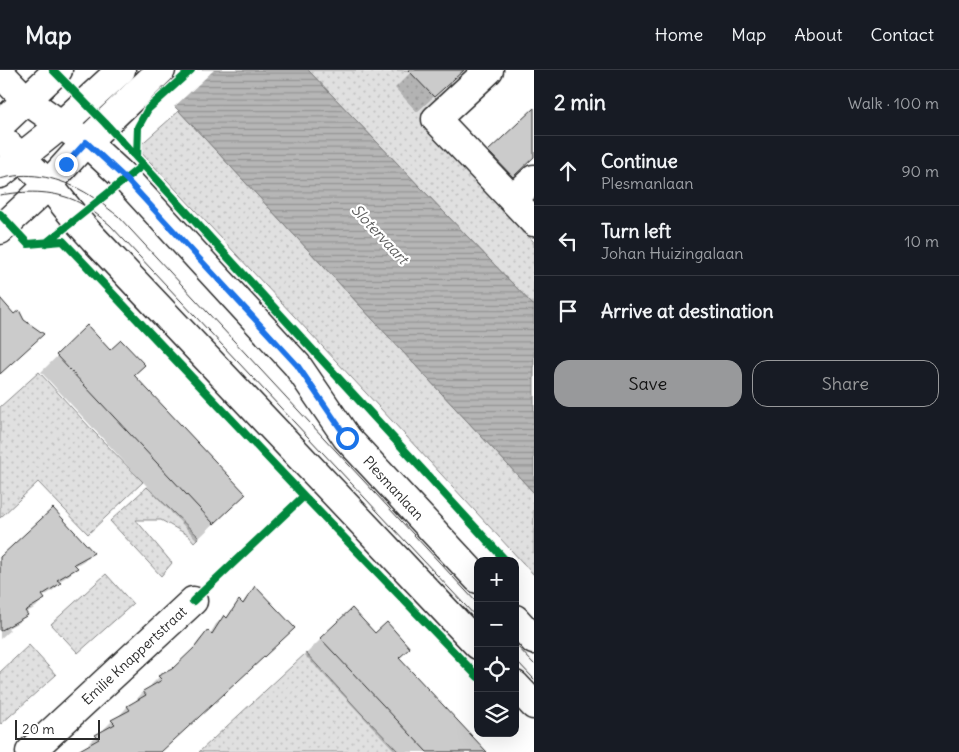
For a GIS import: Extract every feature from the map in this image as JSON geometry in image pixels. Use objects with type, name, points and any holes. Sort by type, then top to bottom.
[{"type":"street","points":[[0,125],[58,70]]},
{"type":"street","points":[[0,230],[40,192],[86,142],[161,70]]},
{"type":"street","points":[[489,70],[436,119],[534,222]]},
{"type":"street","points":[[0,174],[61,125],[119,72]]},
{"type":"street","name":"Plesmanlaan","points":[[0,73],[26,100],[86,142],[126,179],[297,365],[347,438],[474,575]]},
{"type":"street","points":[[0,137],[47,184],[82,225],[474,641]]},
{"type":"street","points":[[512,199],[534,179]]},
{"type":"street","name":"Emilie Knappertstraat","points":[[30,752],[193,601]]},
{"type":"street","points":[[519,624],[534,640]]},
{"type":"street","points":[[519,689],[534,705]]},
{"type":"shaded area","points":[[308,70],[481,70],[424,123],[534,242],[534,306]]},
{"type":"shaded area","points":[[179,111],[534,493],[534,575],[519,557],[137,148]]},
{"type":"shaded area","points":[[39,372],[143,482],[88,534],[38,482],[0,518],[0,407]]},
{"type":"shaded area","points":[[147,487],[199,537],[194,542],[188,535],[161,520],[136,520],[172,563],[161,576],[110,521]]},
{"type":"shaded area","points":[[106,574],[133,604],[78,653],[51,624]]},
{"type":"shaded area","points":[[29,645],[56,675],[1,724],[0,672]]},
{"type":"shaded area","points":[[306,653],[399,752],[199,752]]},
{"type":"water","name":"Slotervaart","points":[[139,70],[308,70],[534,306],[534,493],[179,111]]},
{"type":"pier","points":[[137,70],[214,70],[173,108]]},
{"type":"building","points":[[408,70],[464,70],[434,97]]},
{"type":"building","points":[[534,108],[534,157],[513,177],[488,151]]},
{"type":"building","points":[[0,298],[14,314],[19,310],[24,320],[44,334],[0,374]]},
{"type":"building","points":[[87,325],[110,350],[121,340],[145,365],[134,375],[246,494],[214,524],[56,355]]},
{"type":"building","points":[[53,508],[94,553],[74,564],[78,568],[57,580],[61,583],[42,595],[45,599],[25,611],[28,615],[0,631],[0,557]]},
{"type":"building","points":[[255,586],[295,628],[250,670],[161,752],[76,752],[99,739],[95,735],[115,724],[111,720],[130,710],[127,706],[146,695],[143,691],[162,680],[158,676],[172,669],[195,647],[208,630],[212,634],[224,615],[227,618],[239,600],[243,604]]},
{"type":"building","points":[[352,608],[375,633],[387,622],[410,648],[399,658],[487,752],[427,752],[320,638]]},
{"type":"tram line","points":[[0,179],[20,175],[51,178],[84,192],[118,216],[476,602]]},
{"type":"tram line","points":[[0,195],[37,192],[56,194],[84,205],[110,225],[474,615]]},
{"type":"tram line","points":[[518,647],[534,664]]},
{"type":"tram line","points":[[519,663],[534,679]]},
{"type":"cycle path","points":[[53,70],[105,123],[502,557]]},
{"type":"cycle path","points":[[137,158],[138,127],[148,109],[191,70]]},
{"type":"cycle path","points":[[46,243],[143,165]]},
{"type":"cycle path","points":[[0,214],[28,244],[63,241],[474,673]]},
{"type":"cycle path","points":[[193,601],[304,496]]},
{"type":"route","points":[[66,164],[86,142],[126,179],[297,365],[347,438]]}]
